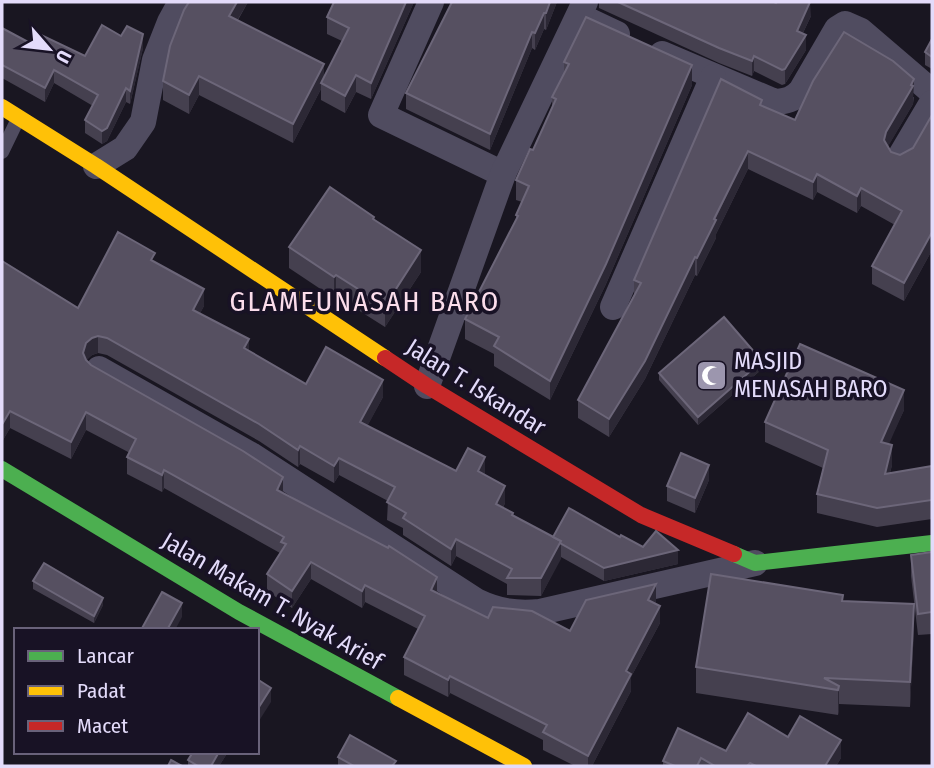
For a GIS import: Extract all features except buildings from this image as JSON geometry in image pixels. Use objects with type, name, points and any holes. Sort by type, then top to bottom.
[{"type":"street","points":[[96,166],[125,148],[143,122],[155,60],[181,2]]},
{"type":"street","points":[[432,2],[381,115],[503,174]]},
{"type":"street","points":[[428,386],[503,174],[582,9],[713,77],[775,102],[794,98],[837,29],[845,24],[861,31],[932,92]]},
{"type":"street","points":[[613,307],[713,77]]},
{"type":"street","points":[[900,157],[932,103]]},
{"type":"street","name":"Jalan T. Iskandar","points":[[2,107],[96,166],[428,386],[641,515],[755,563],[932,544]]},
{"type":"street","points":[[100,369],[251,455],[476,601],[496,610],[517,614],[540,612],[755,563]]},
{"type":"street","name":"Jalan Makam T. Nyak Arief","points":[[2,469],[239,612],[524,766]]},
{"type":"lane","points":[[2,152],[19,118]]},
{"type":"traffic: fast","points":[[2,469],[239,612],[398,698]]},
{"type":"traffic: fast","points":[[734,554],[755,563],[932,543]]},
{"type":"traffic: slow","points":[[2,107],[96,166],[385,358]]},
{"type":"traffic: slow","points":[[398,698],[524,766]]},
{"type":"traffic: jam","points":[[385,358],[641,515],[734,554]]},
{"type":"place","name":"MASJID MENASAH BARO","points":[[711,375]]},
{"type":"district","name":"GLAMEUNASAH BARO","points":[[365,301]]}]
